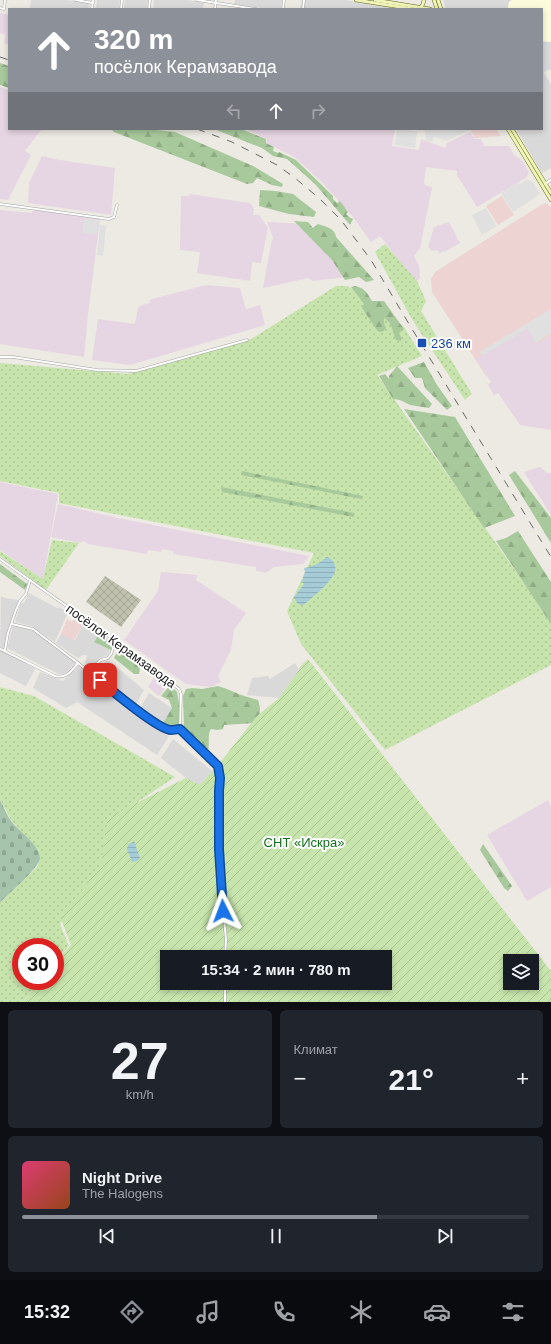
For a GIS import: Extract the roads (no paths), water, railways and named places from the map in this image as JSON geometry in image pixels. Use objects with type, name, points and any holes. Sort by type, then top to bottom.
[{"type":"main road","points":[[356,0],[425,8]]},
{"type":"main road","points":[[375,0],[408,8]]},
{"type":"main road","points":[[420,7],[424,0]]},
{"type":"main road","points":[[509,130],[544,185],[551,193]]},
{"type":"main road","points":[[513,130],[536,173]]},
{"type":"main road","points":[[544,185],[551,200]]},
{"type":"street","points":[[0,8],[4,9],[5,0]]},
{"type":"street","points":[[76,0],[93,1]]},
{"type":"street","points":[[197,0],[250,8]]},
{"type":"street","points":[[544,185],[551,180]]},
{"type":"street","points":[[0,204],[109,219],[114,217],[116,205]]},
{"type":"street","points":[[0,357],[13,357],[97,370],[136,371],[247,340]]},
{"type":"street","name":"посёлок Керамзавода","points":[[0,558],[116,641],[179,689],[181,694],[180,729]]},
{"type":"street","points":[[5,650],[8,634],[20,601],[26,594],[30,580]]},
{"type":"street","points":[[12,624],[33,629],[159,725],[170,730],[180,729],[218,766],[220,778],[220,862],[226,940],[225,950]]},
{"type":"street","points":[[88,671],[101,660],[108,658],[116,641]]},
{"type":"street","points":[[0,649],[5,650],[60,678],[65,676],[78,663]]},
{"type":"street","points":[[225,990],[225,1002]]},
{"type":"water","points":[[327,557],[334,563],[334,574],[326,585],[305,604],[301,605],[297,603],[294,597],[304,584],[302,581],[305,572],[304,568],[314,565]]},
{"type":"water","points":[[134,841],[140,858],[137,861],[132,862],[127,849],[128,845]]},
{"type":"railway","points":[[0,57],[8,60]]},
{"type":"railway","points":[[200,130],[232,142],[277,165],[320,199],[341,220],[371,260],[551,557]]},
{"type":"place","name":"236 км","points":[[422,343]]},
{"type":"park label","name":"СНТ «Искра»","points":[[304,842]]}]
